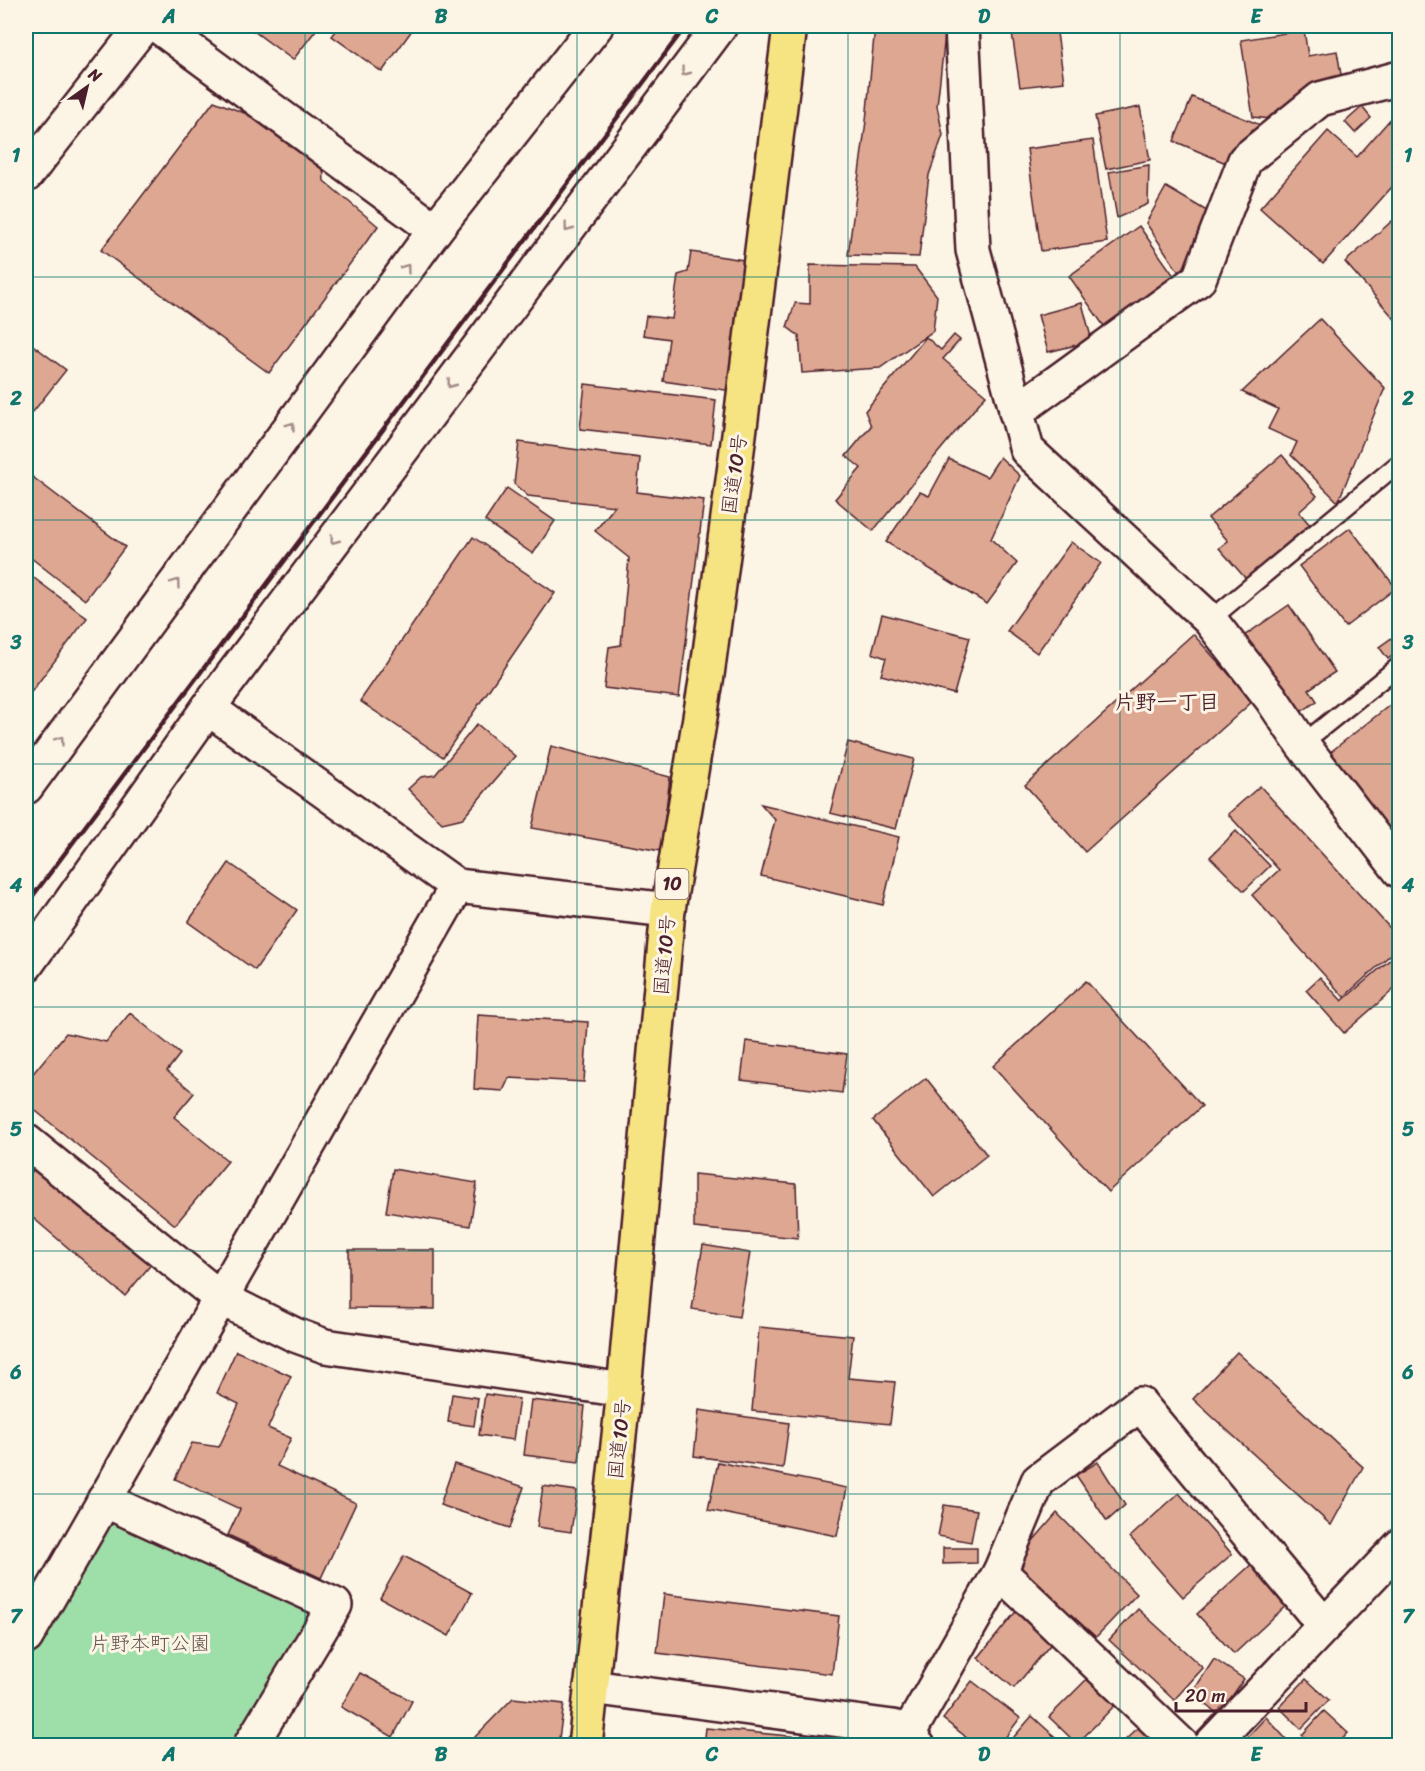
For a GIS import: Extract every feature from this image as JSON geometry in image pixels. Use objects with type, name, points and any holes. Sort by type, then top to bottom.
[{"type":"highway","name":"国道10号","points":[[585,1746],[624,1390],[668,910],[708,663],[790,26]]},
{"type":"street","points":[[26,175],[143,26]]},
{"type":"street","points":[[158,26],[435,230]]},
{"type":"street","points":[[26,787],[435,230],[597,26]]},
{"type":"street","points":[[26,965],[208,708],[720,26]]},
{"type":"street","points":[[962,26],[973,250],[1027,450],[1210,620],[1400,871]]},
{"type":"street","points":[[1016,412],[1199,279],[1245,160],[1320,99],[1400,78]]},
{"type":"street","points":[[208,708],[457,886],[668,910]]},
{"type":"street","points":[[26,1637],[457,886]]},
{"type":"street","points":[[26,1141],[220,1298],[295,1335],[325,1346],[624,1390]]},
{"type":"street","points":[[591,1687],[893,1727],[913,1740],[1000,1572],[1038,1481],[1140,1404],[1324,1625]]},
{"type":"street","points":[[104,1500],[335,1605],[250,1746]]},
{"type":"street","points":[[1210,1746],[1400,1546]]},
{"type":"street","points":[[1000,1572],[1183,1746]]},
{"type":"lane","points":[[1210,620],[1400,462]]},
{"type":"lane","points":[[1302,744],[1400,665]]},
{"type":"green space","name":"片野本町公園","points":[[108,1512],[323,1609],[240,1745],[26,1746],[26,1654]]},
{"type":"building","points":[[247,26],[319,26],[293,60]]},
{"type":"building","points":[[340,26],[415,26],[382,72],[332,36]]},
{"type":"building","points":[[875,26],[946,26],[937,106],[943,135],[929,175],[919,257],[848,255],[866,121]]},
{"type":"building","points":[[1011,26],[1056,26],[1064,82],[1020,87]]},
{"type":"building","points":[[1304,30],[1308,56],[1337,51],[1343,86],[1279,120],[1253,117],[1241,40]]},
{"type":"building","points":[[1192,97],[1263,126],[1233,166],[1174,141]]},
{"type":"building","points":[[214,101],[277,126],[323,163],[324,181],[378,226],[269,373],[101,250]]},
{"type":"building","points":[[1140,107],[1150,160],[1106,169],[1095,116]]},
{"type":"building","points":[[1362,107],[1371,118],[1355,133],[1345,122]]},
{"type":"building","points":[[1393,116],[1400,122],[1400,178],[1323,264],[1260,208],[1328,131],[1357,157]]},
{"type":"building","points":[[1093,140],[1107,242],[1041,251],[1027,149]]},
{"type":"building","points":[[1149,165],[1148,204],[1117,218],[1109,172]]},
{"type":"building","points":[[1166,187],[1217,217],[1182,277],[1146,223]]},
{"type":"building","points":[[1392,221],[1400,229],[1400,325],[1345,262]]},
{"type":"building","points":[[1139,226],[1179,283],[1108,332],[1069,276]]},
{"type":"building","points":[[691,252],[750,261],[732,391],[663,381],[669,339],[643,335],[646,316],[672,319],[678,275],[688,272]]},
{"type":"building","points":[[810,265],[915,267],[937,296],[933,331],[880,368],[802,373],[799,336],[787,327],[795,303],[810,304]]},
{"type":"building","points":[[1082,303],[1092,341],[1048,352],[1038,315]]},
{"type":"building","points":[[1320,319],[1385,388],[1338,502],[1291,455],[1297,442],[1268,429],[1278,409],[1242,392]]},
{"type":"building","points":[[954,335],[960,340],[943,359],[986,395],[873,531],[835,499],[861,468],[846,456],[871,426],[865,411],[926,337],[941,350]]},
{"type":"building","points":[[26,340],[66,370],[33,412],[26,406]]},
{"type":"building","points":[[585,384],[716,400],[711,444],[580,429]]},
{"type":"building","points":[[519,442],[640,458],[637,492],[704,500],[679,697],[604,688],[609,647],[621,645],[629,558],[595,531],[615,506],[528,496],[514,484]]},
{"type":"building","points":[[1282,455],[1317,496],[1299,512],[1310,525],[1246,579],[1219,548],[1228,541],[1208,518]]},
{"type":"building","points":[[1000,457],[1020,476],[991,539],[1017,563],[987,604],[886,542],[920,492],[929,496],[949,459],[987,477]]},
{"type":"building","points":[[26,472],[125,547],[85,600],[26,554]]},
{"type":"building","points":[[1400,484],[1400,501],[1392,490]]},
{"type":"building","points":[[507,488],[555,521],[533,554],[485,521]]},
{"type":"building","points":[[1350,528],[1396,588],[1345,627],[1299,566]]},
{"type":"building","points":[[473,537],[555,593],[443,757],[360,701]]},
{"type":"building","points":[[1071,542],[1101,563],[1037,653],[1007,631]]},
{"type":"building","points":[[26,572],[87,618],[26,699]]},
{"type":"building","points":[[1289,605],[1335,672],[1309,689],[1317,701],[1298,714],[1244,636]]},
{"type":"building","points":[[882,614],[970,637],[954,694],[881,675],[886,658],[872,653]]},
{"type":"building","points":[[1400,632],[1400,650],[1388,659],[1379,647]]},
{"type":"building","points":[[1193,634],[1253,701],[1085,852],[1025,785]]},
{"type":"building","points":[[1400,697],[1400,849],[1324,757]]},
{"type":"building","points":[[477,724],[515,756],[463,818],[442,823],[408,789],[421,777],[435,775]]},
{"type":"building","points":[[848,742],[914,759],[896,829],[830,813]]},
{"type":"building","points":[[551,746],[670,777],[661,851],[532,828]]},
{"type":"building","points":[[1260,786],[1400,939],[1400,946],[1344,997],[1252,895],[1279,870],[1228,814]]},
{"type":"building","points":[[761,804],[899,837],[883,905],[761,876],[775,820]]},
{"type":"building","points":[[1236,831],[1270,866],[1244,891],[1210,857]]},
{"type":"building","points":[[229,863],[297,910],[255,970],[188,922]]},
{"type":"building","points":[[1400,951],[1400,984],[1344,1033],[1306,990],[1320,977],[1342,1001]]},
{"type":"building","points":[[1086,981],[1202,1106],[1108,1192],[993,1066]]},
{"type":"building","points":[[130,1013],[180,1054],[167,1071],[194,1093],[174,1117],[228,1161],[175,1225],[26,1103],[26,1082],[66,1033],[106,1042]]},
{"type":"building","points":[[478,1015],[588,1022],[584,1082],[509,1078],[503,1091],[474,1089]]},
{"type":"building","points":[[746,1041],[847,1054],[842,1093],[741,1080]]},
{"type":"building","points":[[926,1078],[987,1155],[934,1197],[873,1120]]},
{"type":"building","points":[[38,1164],[153,1262],[125,1296],[26,1212],[26,1179]]},
{"type":"building","points":[[393,1169],[477,1183],[470,1226],[386,1212]]},
{"type":"building","points":[[694,1174],[796,1184],[798,1238],[694,1228]]},
{"type":"building","points":[[703,1245],[750,1253],[739,1317],[692,1309]]},
{"type":"building","points":[[349,1250],[435,1250],[435,1309],[349,1308]]},
{"type":"building","points":[[759,1327],[853,1336],[848,1378],[895,1382],[890,1424],[752,1411]]},
{"type":"building","points":[[236,1351],[291,1376],[268,1428],[291,1438],[277,1466],[356,1503],[321,1578],[228,1535],[240,1509],[175,1479],[192,1443],[219,1447],[239,1404],[217,1393]]},
{"type":"building","points":[[1237,1352],[1363,1467],[1331,1525],[1193,1399]]},
{"type":"building","points":[[452,1394],[478,1398],[474,1426],[448,1422]]},
{"type":"building","points":[[485,1394],[519,1399],[513,1440],[479,1435]]},
{"type":"building","points":[[531,1400],[585,1406],[579,1462],[524,1455]]},
{"type":"building","points":[[699,1410],[789,1423],[783,1468],[694,1456]]},
{"type":"building","points":[[718,1462],[847,1488],[837,1536],[708,1510]]},
{"type":"building","points":[[1098,1462],[1125,1505],[1107,1521],[1076,1475]]},
{"type":"building","points":[[454,1464],[524,1487],[510,1528],[440,1505]]},
{"type":"building","points":[[543,1486],[577,1491],[571,1532],[537,1527]]},
{"type":"building","points":[[1179,1493],[1232,1554],[1183,1597],[1130,1537]]},
{"type":"building","points":[[944,1505],[977,1510],[971,1542],[938,1536]]},
{"type":"building","points":[[1057,1513],[1137,1594],[1096,1637],[1013,1564]]},
{"type":"building","points":[[943,1548],[977,1548],[977,1563],[943,1564]]},
{"type":"building","points":[[404,1556],[472,1593],[449,1636],[380,1598]]},
{"type":"building","points":[[1254,1562],[1291,1601],[1234,1654],[1197,1614]]},
{"type":"building","points":[[664,1594],[839,1616],[832,1674],[657,1653]]},
{"type":"building","points":[[1018,1609],[1055,1639],[1014,1688],[978,1658]]},
{"type":"building","points":[[1138,1609],[1203,1668],[1174,1700],[1109,1640]]},
{"type":"building","points":[[1214,1659],[1244,1679],[1219,1715],[1192,1693]]},
{"type":"building","points":[[360,1673],[412,1701],[393,1737],[341,1707]]},
{"type":"building","points":[[1089,1677],[1116,1704],[1077,1744],[1049,1717]]},
{"type":"building","points":[[1306,1679],[1329,1700],[1301,1729],[1279,1707]]},
{"type":"building","points":[[972,1681],[1020,1718],[999,1746],[978,1746],[943,1719]]},
{"type":"building","points":[[513,1698],[564,1704],[558,1745],[471,1741]]},
{"type":"building","points":[[1324,1711],[1348,1733],[1336,1746],[1314,1746],[1302,1735]]},
{"type":"building","points":[[1032,1716],[1065,1746],[1006,1746]]},
{"type":"building","points":[[1266,1717],[1287,1740],[1282,1746],[1239,1746]]},
{"type":"building","points":[[1143,1723],[1165,1746],[1119,1746]]},
{"type":"building","points":[[706,1728],[854,1742],[854,1746],[704,1746]]},
{"type":"railway","points":[[26,905],[686,26]]},
{"type":"district","name":"片野一丁目","points":[[1167,702]]}]
